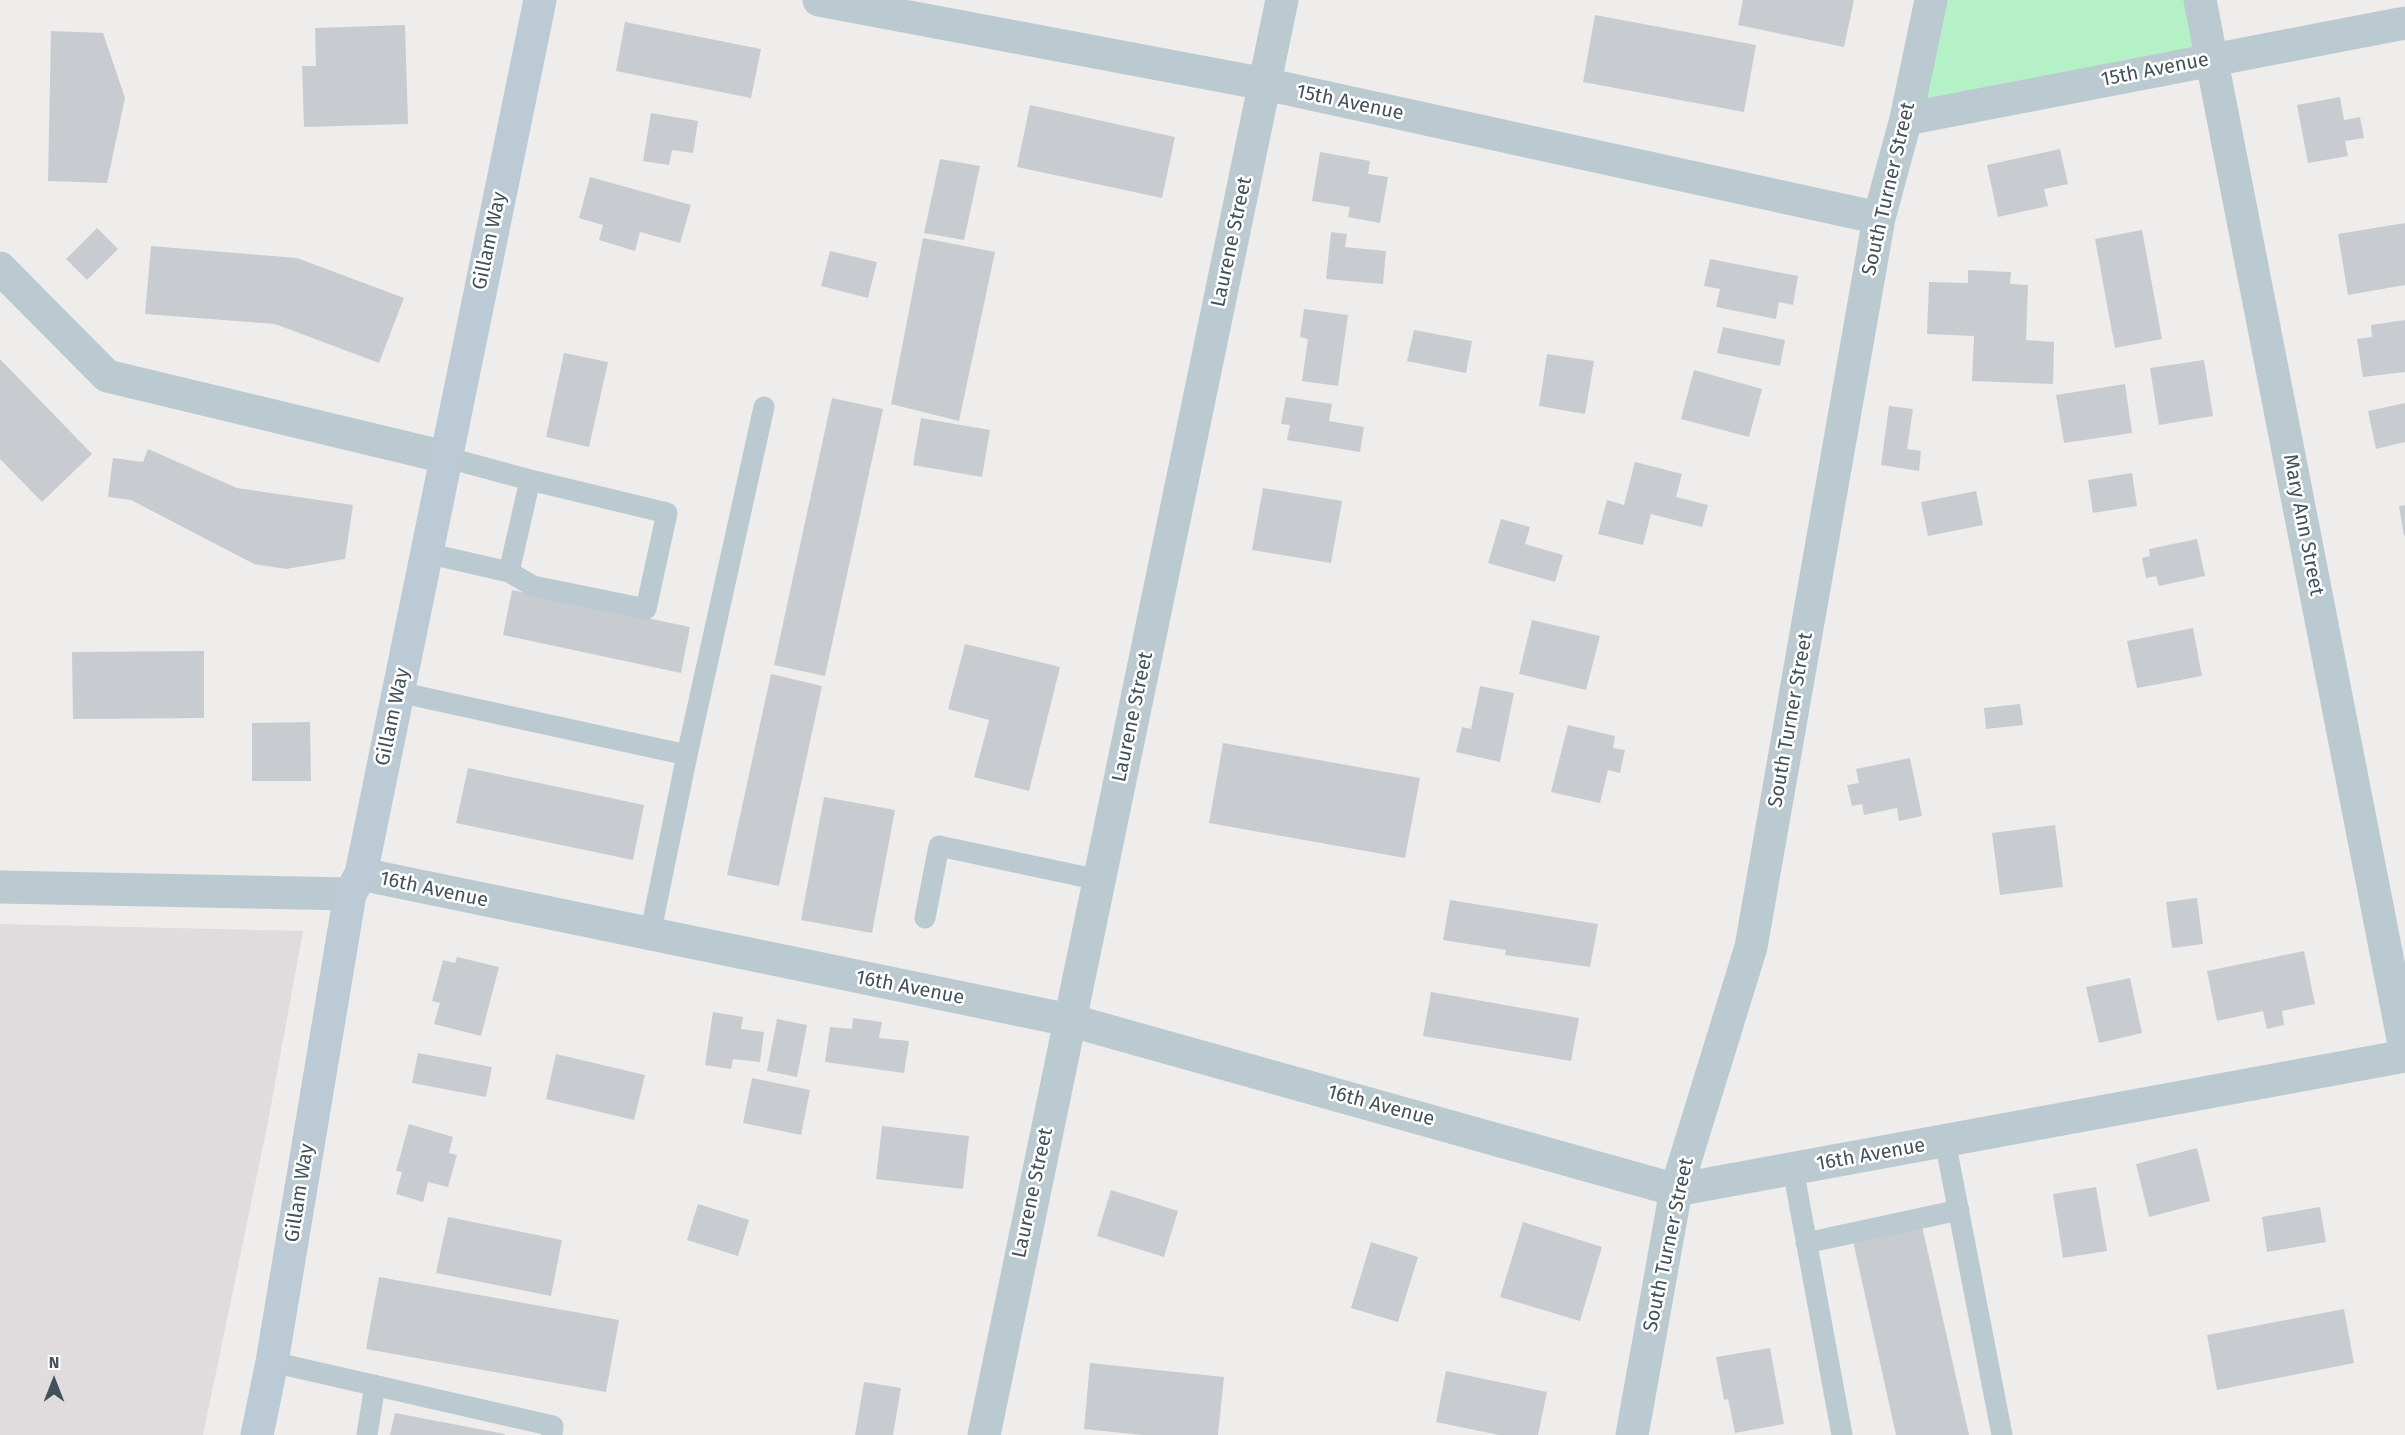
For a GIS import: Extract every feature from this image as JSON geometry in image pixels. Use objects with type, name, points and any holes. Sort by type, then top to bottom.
[{"type":"street","name":"Gillam Way","points":[[257,1435],[272,1362],[355,884],[398,692],[540,0]]},
{"type":"street","name":"15th Avenue","points":[[819,0],[1265,84],[1879,218]]},
{"type":"street","name":"Laurene Street","points":[[984,1435],[1282,0]]},
{"type":"street","name":"South Turner Street","points":[[1632,1435],[1677,1190],[1751,947],[1879,218],[1906,119],[1931,0]]},
{"type":"street","name":"Mary Ann Street","points":[[2200,0],[2405,1049]]},
{"type":"street","name":"15th Avenue","points":[[1906,119],[2405,23]]},
{"type":"street","points":[[0,268],[107,376],[445,457]]},
{"type":"street","name":"16th Avenue","points":[[0,886],[355,884],[650,935],[1069,1020],[1677,1190],[2405,1056]]},
{"type":"lane","points":[[650,935],[687,755],[764,407]]},
{"type":"lane","points":[[426,553],[509,572],[533,586],[646,609],[668,513],[445,457]]},
{"type":"lane","points":[[509,572],[530,480]]},
{"type":"lane","points":[[398,692],[687,755]]},
{"type":"lane","points":[[925,918],[939,846],[1099,880]]},
{"type":"lane","points":[[1945,1141],[2002,1435]]},
{"type":"lane","points":[[1793,1169],[1842,1435]]},
{"type":"lane","points":[[1806,1243],[1959,1210]]},
{"type":"lane","points":[[272,1362],[553,1426],[552,1435]]},
{"type":"lane","points":[[367,1435],[375,1386]]},
{"type":"shaded area","points":[[0,924],[303,931],[268,1122],[203,1435],[0,1435]]},
{"type":"green space","points":[[1931,0],[2200,0],[2212,59],[1906,119]]},
{"type":"building","points":[[1743,0],[1854,0],[1844,47],[1738,25]]},
{"type":"building","points":[[1595,15],[1756,45],[1744,112],[1583,82]]},
{"type":"building","points":[[625,22],[761,49],[751,98],[616,71]]},
{"type":"building","points":[[405,25],[408,124],[304,127],[302,66],[316,66],[315,28]]},
{"type":"building","points":[[51,31],[103,33],[125,98],[107,183],[48,181]]},
{"type":"building","points":[[2340,97],[2344,120],[2360,117],[2364,138],[2345,141],[2348,156],[2308,163],[2297,105]]},
{"type":"building","points":[[1030,105],[1175,137],[1162,198],[1017,167]]},
{"type":"building","points":[[651,113],[698,121],[693,153],[672,150],[669,165],[643,161]]},
{"type":"building","points":[[2060,149],[2068,184],[2044,189],[2048,206],[1998,217],[1987,165]]},
{"type":"building","points":[[1320,152],[1370,161],[1368,174],[1388,177],[1380,223],[1348,217],[1350,207],[1312,201]]},
{"type":"building","points":[[940,159],[980,166],[964,240],[924,233]]},
{"type":"building","points":[[590,177],[691,205],[680,243],[640,232],[635,251],[599,240],[603,225],[579,218]]},
{"type":"building","points":[[2405,223],[2405,285],[2348,295],[2338,234]]},
{"type":"building","points":[[97,228],[118,249],[87,280],[66,259]]},
{"type":"building","points":[[2142,230],[2162,339],[2115,348],[2095,239]]},
{"type":"building","points":[[1331,232],[1347,234],[1345,247],[1386,251],[1383,284],[1326,279]]},
{"type":"building","points":[[923,238],[995,252],[959,421],[891,404]]},
{"type":"building","points":[[151,246],[297,258],[404,298],[379,363],[275,324],[145,314]]},
{"type":"building","points":[[830,251],[877,262],[868,298],[821,286]]},
{"type":"building","points":[[1710,259],[1798,276],[1793,305],[1779,302],[1776,319],[1716,307],[1720,289],[1704,286]]},
{"type":"building","points":[[1968,270],[2011,272],[2010,284],[2028,285],[2026,340],[2054,342],[2053,384],[1972,381],[1974,336],[1927,334],[1929,282],[1968,283]]},
{"type":"building","points":[[1304,309],[1348,315],[1338,386],[1302,381],[1308,339],[1300,337]]},
{"type":"building","points":[[2405,320],[2405,372],[2363,377],[2357,339],[2372,337],[2371,325]]},
{"type":"building","points":[[1723,327],[1785,340],[1780,366],[1717,353]]},
{"type":"building","points":[[1414,330],[1472,341],[1466,373],[1407,361]]},
{"type":"building","points":[[564,353],[608,362],[589,447],[546,437]]},
{"type":"building","points":[[1547,354],[1594,361],[1585,414],[1539,406]]},
{"type":"building","points":[[0,359],[92,454],[42,502],[0,459]]},
{"type":"building","points":[[2204,360],[2213,416],[2159,425],[2150,368]]},
{"type":"building","points":[[1694,370],[1762,389],[1749,437],[1681,419]]},
{"type":"building","points":[[2125,384],[2132,433],[2064,443],[2056,395]]},
{"type":"building","points":[[1286,397],[1332,404],[1329,421],[1364,427],[1360,452],[1287,440],[1290,425],[1281,424]]},
{"type":"building","points":[[832,398],[883,409],[825,676],[774,665]]},
{"type":"building","points":[[2405,403],[2405,442],[2376,449],[2368,411]]},
{"type":"building","points":[[1889,406],[1913,409],[1907,449],[1921,451],[1919,471],[1881,465]]},
{"type":"building","points":[[921,418],[990,430],[982,477],[913,465]]},
{"type":"building","points":[[148,449],[237,488],[353,505],[345,559],[286,569],[254,564],[131,500],[108,497],[113,458],[143,462]]},
{"type":"building","points":[[1635,462],[1682,474],[1676,497],[1708,505],[1702,527],[1651,514],[1643,545],[1598,534],[1607,500],[1624,505]]},
{"type":"building","points":[[2132,473],[2137,506],[2093,513],[2088,480]]},
{"type":"building","points":[[1263,488],[1342,501],[1331,563],[1252,550]]},
{"type":"building","points":[[1976,491],[1983,525],[1928,536],[1921,502]]},
{"type":"building","points":[[2405,505],[2405,535],[2404,536],[2399,506]]},
{"type":"building","points":[[1501,519],[1530,527],[1525,544],[1563,555],[1555,582],[1488,563]]},
{"type":"building","points":[[2197,539],[2205,576],[2159,586],[2156,576],[2146,578],[2142,558],[2150,556],[2149,549]]},
{"type":"building","points":[[512,590],[690,627],[681,673],[503,635]]},
{"type":"building","points":[[1532,620],[1600,636],[1586,690],[1519,674]]},
{"type":"building","points":[[2193,628],[2202,676],[2137,688],[2127,641]]},
{"type":"building","points":[[965,644],[1060,667],[1029,791],[974,777],[989,720],[948,709]]},
{"type":"building","points":[[204,651],[204,718],[73,719],[72,652]]},
{"type":"building","points":[[771,674],[822,686],[779,886],[727,875]]},
{"type":"building","points":[[1480,686],[1514,693],[1500,762],[1456,752],[1462,727],[1471,729]]},
{"type":"building","points":[[2020,704],[2023,725],[1986,729],[1984,708]]},
{"type":"building","points":[[310,722],[311,781],[252,781],[252,723]]},
{"type":"building","points":[[1568,725],[1615,736],[1613,748],[1625,750],[1620,773],[1608,770],[1600,803],[1551,792]]},
{"type":"building","points":[[1223,743],[1420,778],[1405,858],[1209,823]]},
{"type":"building","points":[[1910,758],[1922,816],[1899,821],[1897,808],[1864,815],[1862,804],[1852,806],[1847,785],[1859,783],[1856,769]]},
{"type":"building","points":[[468,768],[644,805],[633,860],[456,823]]},
{"type":"building","points":[[824,797],[895,810],[872,933],[801,920]]},
{"type":"building","points":[[2055,825],[2063,887],[2000,895],[1992,833]]},
{"type":"building","points":[[2197,898],[2203,944],[2172,948],[2166,902]]},
{"type":"building","points":[[1450,900],[1598,924],[1590,967],[1505,955],[1506,950],[1443,940]]},
{"type":"building","points":[[2304,951],[2315,1004],[2282,1011],[2284,1025],[2267,1029],[2263,1011],[2217,1021],[2207,971]]},
{"type":"building","points":[[457,957],[499,967],[481,1036],[434,1024],[440,1003],[432,1001],[443,960],[455,963]]},
{"type":"building","points":[[2130,978],[2142,1033],[2099,1043],[2086,987]]},
{"type":"building","points":[[1431,992],[1579,1018],[1571,1061],[1423,1036]]},
{"type":"building","points":[[713,1012],[743,1017],[741,1029],[764,1032],[760,1062],[733,1059],[731,1069],[705,1065]]},
{"type":"building","points":[[853,1018],[882,1022],[879,1038],[909,1041],[904,1073],[825,1062],[830,1027],[852,1029]]},
{"type":"building","points":[[777,1019],[807,1025],[797,1077],[767,1071]]},
{"type":"building","points":[[418,1053],[492,1067],[486,1097],[412,1083]]},
{"type":"building","points":[[556,1054],[645,1075],[634,1120],[546,1099]]},
{"type":"building","points":[[752,1078],[810,1090],[801,1135],[743,1123]]},
{"type":"building","points":[[409,1124],[453,1137],[449,1153],[457,1155],[448,1187],[428,1182],[423,1202],[396,1194],[402,1172],[396,1171]]},
{"type":"building","points":[[882,1126],[969,1136],[963,1189],[876,1179]]},
{"type":"building","points":[[2197,1148],[2210,1201],[2149,1217],[2136,1164]]},
{"type":"building","points":[[2096,1187],[2107,1251],[2063,1258],[2053,1194]]},
{"type":"building","points":[[1111,1190],[1178,1211],[1164,1257],[1097,1236]]},
{"type":"building","points":[[698,1204],[749,1220],[738,1256],[687,1240]]},
{"type":"building","points":[[2320,1207],[2326,1242],[2267,1252],[2262,1217]]},
{"type":"building","points":[[448,1217],[562,1240],[551,1296],[436,1273]]},
{"type":"building","points":[[1523,1222],[1602,1247],[1580,1321],[1500,1297]]},
{"type":"building","points":[[1922,1226],[1969,1435],[1896,1435],[1853,1241]]},
{"type":"building","points":[[1371,1242],[1418,1257],[1398,1322],[1351,1308]]},
{"type":"building","points":[[379,1277],[619,1320],[606,1392],[366,1349]]},
{"type":"building","points":[[2344,1309],[2354,1363],[2217,1390],[2207,1335]]},
{"type":"building","points":[[1770,1348],[1784,1424],[1735,1433],[1728,1399],[1724,1400],[1716,1357]]},
{"type":"building","points":[[1090,1363],[1224,1377],[1218,1435],[1142,1435],[1084,1429]]},
{"type":"building","points":[[1446,1371],[1547,1392],[1538,1435],[1499,1435],[1436,1422]]},
{"type":"building","points":[[864,1382],[901,1388],[893,1435],[855,1435]]},
{"type":"building","points":[[395,1413],[505,1434],[505,1435],[390,1435]]}]
